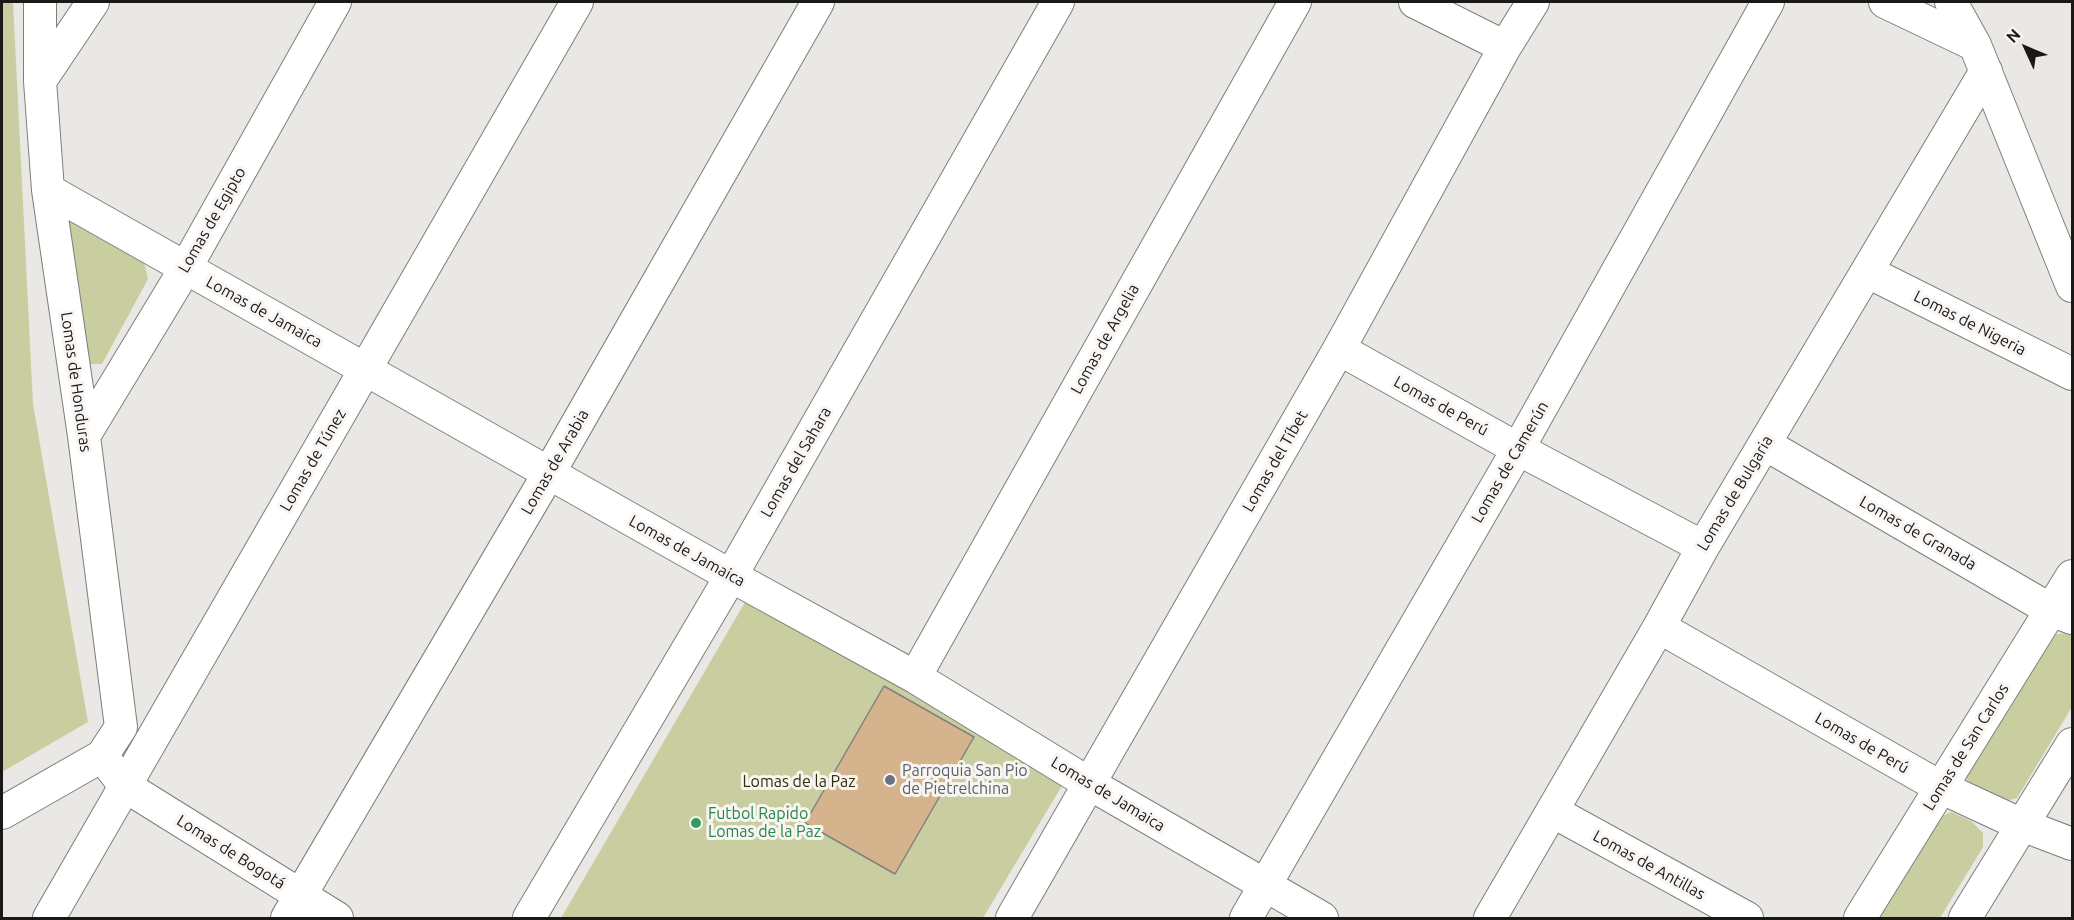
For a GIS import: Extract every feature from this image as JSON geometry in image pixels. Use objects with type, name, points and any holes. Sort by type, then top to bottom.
[{"type":"street","name":"Lomas de Honduras","points":[[2,813],[102,756],[121,727],[84,436],[48,190],[40,81],[40,2]]},
{"type":"street","points":[[40,81],[93,2]]},
{"type":"street","name":"Lomas de Egipto","points":[[84,436],[185,269],[336,2]]},
{"type":"street","name":"Lomas de Túnez","points":[[49,918],[577,2]]},
{"type":"street","name":"Lomas de Arabia","points":[[293,907],[549,473],[818,2]]},
{"type":"street","name":"Lomas del Sahara","points":[[529,918],[731,576],[1058,2]]},
{"type":"street","name":"Lomas de Argelia","points":[[915,677],[1294,2]]},
{"type":"street","points":[[1415,2],[1505,47]]},
{"type":"street","name":"Lomas del Tíbet","points":[[1012,918],[1339,350],[1505,47],[1533,2]]},
{"type":"street","name":"Lomas de Camerún","points":[[1246,918],[1518,449],[1768,2]]},
{"type":"street","points":[[1885,2],[1981,58]]},
{"type":"street","points":[[1951,2],[1981,58],[2073,286]]},
{"type":"street","name":"Lomas de Bulgaria","points":[[1490,918],[1659,627],[1703,546],[1868,272],[1981,58]]},
{"type":"street","name":"Lomas de Jamaica","points":[[48,190],[731,576],[915,677],[1090,784],[1322,918]]},
{"type":"street","name":"Lomas de Nigeria","points":[[1868,272],[2073,374]]},
{"type":"street","name":"Lomas de Perú","points":[[1339,350],[1518,449],[1703,546]]},
{"type":"street","name":"Lomas de Granada","points":[[1765,444],[2062,614]]},
{"type":"street","name":"Lomas de San Carlos","points":[[1860,918],[1940,787],[2062,614],[2073,576]]},
{"type":"street","name":"Lomas de Perú","points":[[1659,627],[1940,787],[2022,825],[2073,844]]},
{"type":"street","points":[[1965,918],[2073,744]]},
{"type":"street","points":[[102,756],[125,786]]},
{"type":"street","name":"Lomas de Bogotá","points":[[125,786],[293,907],[337,918]]},
{"type":"street","name":"Lomas de Antillas","points":[[1552,811],[1747,918]]},
{"type":"green space","points":[[2,2],[13,2],[33,404],[88,722],[2,772]]},
{"type":"green space","points":[[68,215],[142,254],[148,279],[102,364],[79,364],[57,223]]},
{"type":"green space","name":"Lomas de la Paz","points":[[748,597],[1066,779],[983,918],[561,918]]},
{"type":"green space","points":[[2057,634],[2072,635],[2072,707],[2017,798],[1999,803],[1969,785],[1965,774],[2046,639]]},
{"type":"green space","points":[[1951,812],[1971,821],[1983,833],[1983,847],[1940,918],[1875,918],[1936,819]]},
{"type":"building","name":"Parroquia San Pio de Pietrelchina","points":[[884,686],[974,737],[895,874],[805,823]]},
{"type":"place","name":"Parroquia San Pio de Pietrelchina","points":[[890,780]]},
{"type":"place","name":"Futbol Rapido Lomas de la Paz","points":[[696,823]]}]
